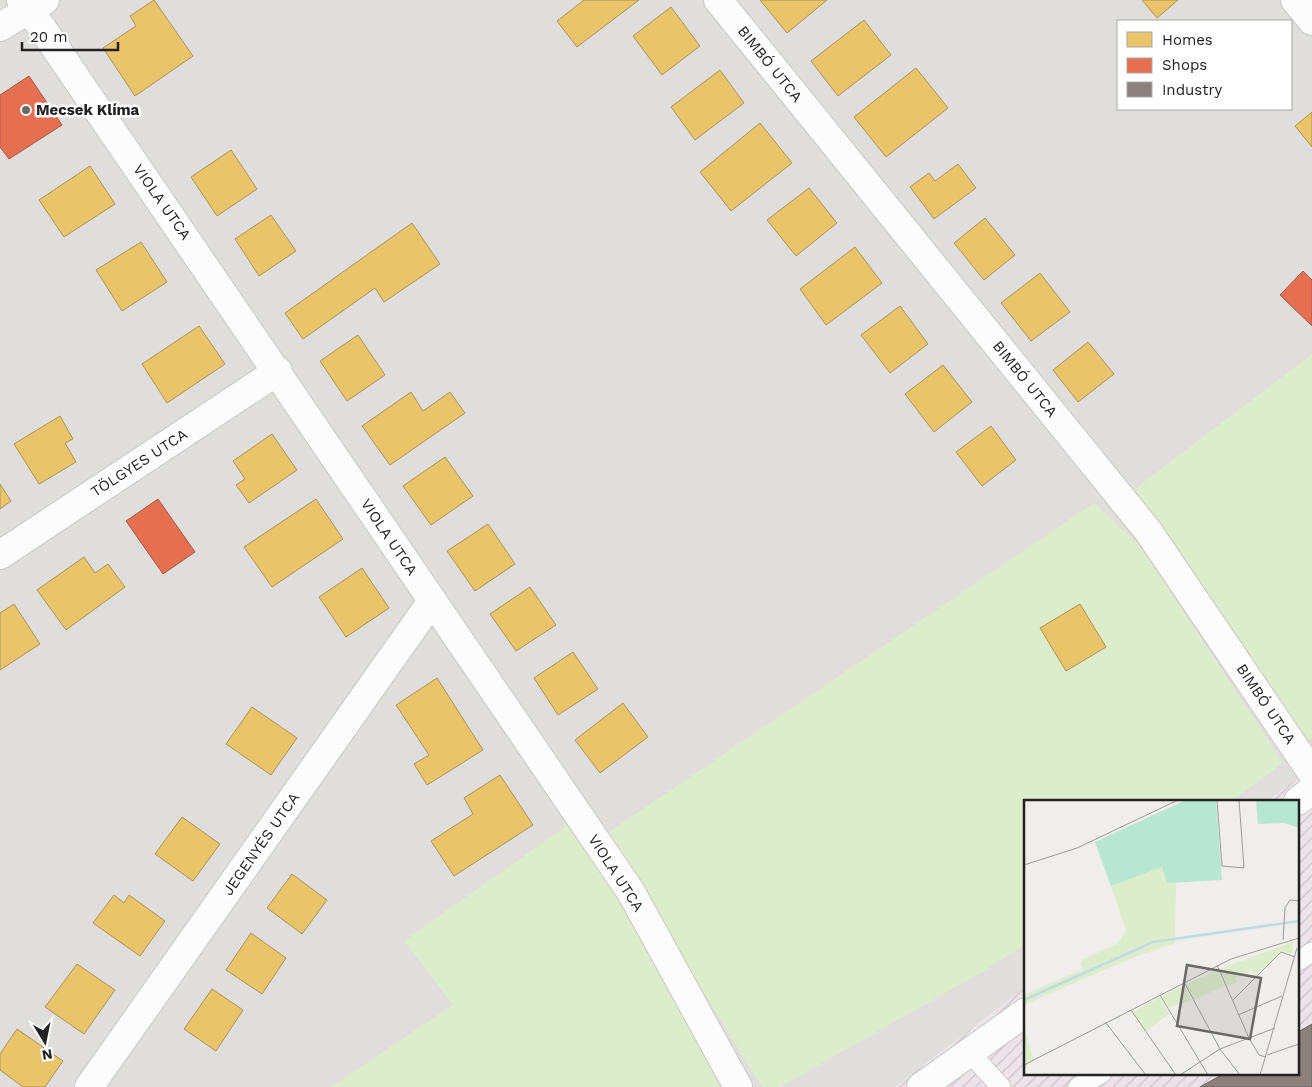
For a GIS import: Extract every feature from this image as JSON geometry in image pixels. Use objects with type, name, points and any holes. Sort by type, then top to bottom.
[{"type":"street","name":"BIMBÓ UTCA","points":[[718,0],[1148,530],[1312,772]]},
{"type":"street","points":[[1295,0],[1312,21]]},
{"type":"street","points":[[0,27],[32,3]]},
{"type":"street","name":"VIOLA UTCA","points":[[32,3],[278,372],[631,892],[738,1087]]},
{"type":"street","name":"TÖLGYES UTCA","points":[[0,554],[278,372]]},
{"type":"street","name":"JEGENYÉS UTCA","points":[[89,1087],[432,600]]},
{"type":"street","points":[[1299,800],[1312,790]]},
{"type":"street","points":[[921,1087],[1024,1013]]},
{"type":"lane","points":[[1300,959],[1312,952]]},
{"type":"lane","points":[[970,1053],[1001,1087]]},
{"type":"lane","points":[[1078,1087],[1100,1074]]},
{"type":"shaded area","points":[[0,0],[1312,0],[1312,767],[1269,800],[1024,800],[1024,989],[895,1087],[0,1087]]},
{"type":"shaded area","points":[[1312,767],[1312,1087],[895,1087],[1024,989],[1024,1074],[1300,1074],[1300,800],[1269,800]]},
{"type":"green space","points":[[1312,354],[1312,738],[1305,743],[1123,498]]},
{"type":"green space","points":[[1094,503],[1141,547],[1283,763],[1233,800],[1024,800],[1024,945],[984,971],[780,1087],[762,1087],[606,834]]},
{"type":"green space","points":[[572,822],[631,920],[722,1087],[331,1087],[453,1005],[404,941]]},
{"type":"building: Homes","points":[[154,0],[193,56],[135,96],[103,48],[136,26],[130,16]]},
{"type":"building: Homes","points":[[584,0],[639,0],[577,47],[557,21]]},
{"type":"building: Homes","points":[[760,0],[827,0],[787,33]]},
{"type":"building: Homes","points":[[1142,0],[1178,0],[1157,18]]},
{"type":"building: Homes","points":[[671,7],[700,46],[662,75],[633,36]]},
{"type":"building: Homes","points":[[864,20],[891,55],[838,96],[811,61]]},
{"type":"building: Homes","points":[[916,68],[948,108],[886,157],[854,117]]},
{"type":"building: Homes","points":[[720,70],[744,103],[695,140],[671,107]]},
{"type":"building: Homes","points":[[1312,112],[1312,147],[1295,126]]},
{"type":"building: Homes","points":[[760,123],[792,163],[731,211],[700,172]]},
{"type":"building: Homes","points":[[231,150],[257,189],[217,216],[191,177]]},
{"type":"building: Homes","points":[[958,164],[976,188],[934,219],[910,187],[929,173],[935,181]]},
{"type":"building: Homes","points":[[90,166],[115,204],[64,237],[39,200]]},
{"type":"building: Homes","points":[[809,188],[837,223],[796,256],[767,220]]},
{"type":"building: Homes","points":[[271,215],[296,251],[259,276],[235,239]]},
{"type":"building: Homes","points":[[985,218],[1015,255],[984,280],[954,243]]},
{"type":"building: Homes","points":[[412,223],[440,264],[384,302],[375,288],[303,339],[285,313]]},
{"type":"building: Homes","points":[[141,242],[167,282],[122,311],[96,270]]},
{"type":"building: Homes","points":[[855,247],[882,283],[826,325],[800,289]]},
{"type":"building: Homes","points":[[1040,273],[1070,312],[1031,341],[1001,303]]},
{"type":"building: Homes","points":[[900,306],[928,344],[890,373],[861,335]]},
{"type":"building: Homes","points":[[199,326],[225,364],[167,403],[142,364]]},
{"type":"building: Homes","points":[[358,335],[385,375],[347,401],[320,361]]},
{"type":"building: Homes","points":[[1088,342],[1114,374],[1078,402],[1053,370]]},
{"type":"building: Homes","points":[[943,365],[972,402],[934,432],[905,394]]},
{"type":"building: Homes","points":[[411,392],[423,411],[450,392],[465,413],[390,465],[362,426]]},
{"type":"building: Homes","points":[[60,416],[73,439],[65,443],[76,462],[39,484],[14,444]]},
{"type":"building: Homes","points":[[991,426],[1016,460],[982,486],[956,452]]},
{"type":"building: Homes","points":[[272,434],[297,470],[249,503],[236,485],[245,479],[233,461]]},
{"type":"building: Homes","points":[[445,457],[473,496],[431,525],[403,486]]},
{"type":"building: Homes","points":[[0,484],[11,501],[0,509]]},
{"type":"building: Homes","points":[[316,499],[343,539],[272,587],[244,547]]},
{"type":"building: Homes","points":[[488,524],[515,564],[475,591],[447,551]]},
{"type":"building: Homes","points":[[84,557],[95,573],[108,564],[125,587],[66,630],[37,590]]},
{"type":"building: Homes","points":[[362,568],[389,608],[346,637],[319,597]]},
{"type":"building: Homes","points":[[530,587],[556,625],[516,651],[490,614]]},
{"type":"building: Homes","points":[[14,604],[40,644],[0,670],[0,613]]},
{"type":"building: Homes","points":[[1080,604],[1106,647],[1066,671],[1040,628]]},
{"type":"building: Homes","points":[[573,652],[598,689],[558,715],[534,678]]},
{"type":"building: Homes","points":[[437,678],[483,750],[427,785],[414,764],[429,755],[396,705]]},
{"type":"building: Homes","points":[[623,703],[648,737],[600,773],[575,740]]},
{"type":"building: Homes","points":[[252,707],[297,738],[271,775],[226,744]]},
{"type":"building: Homes","points":[[500,775],[533,825],[454,876],[431,841],[473,814],[464,798]]},
{"type":"building: Homes","points":[[182,817],[220,844],[193,881],[155,854]]},
{"type":"building: Homes","points":[[292,874],[327,900],[302,934],[267,908]]},
{"type":"building: Homes","points":[[114,895],[124,903],[129,895],[165,921],[140,956],[93,923]]},
{"type":"building: Homes","points":[[251,933],[286,958],[262,994],[226,970]]},
{"type":"building: Homes","points":[[77,964],[115,990],[84,1034],[45,1007]]},
{"type":"building: Homes","points":[[212,989],[243,1010],[216,1051],[184,1029]]},
{"type":"building: Homes","points":[[17,1029],[63,1061],[45,1087],[23,1087],[0,1070],[0,1054]]},
{"type":"building: Shops","name":"Mecsek Klíma","points":[[29,76],[62,125],[9,159],[0,147],[0,95]]},
{"type":"building: Shops","points":[[1303,271],[1312,280],[1312,326],[1280,295]]},
{"type":"building: Shops","points":[[158,499],[195,552],[163,574],[126,521]]},
{"type":"building: Industry","points":[[1312,1024],[1312,1087],[1200,1087],[1223,1074],[1300,1074],[1300,1031]]},
{"type":"place","name":"Mecsek Klíma","points":[[26,110]]}]
